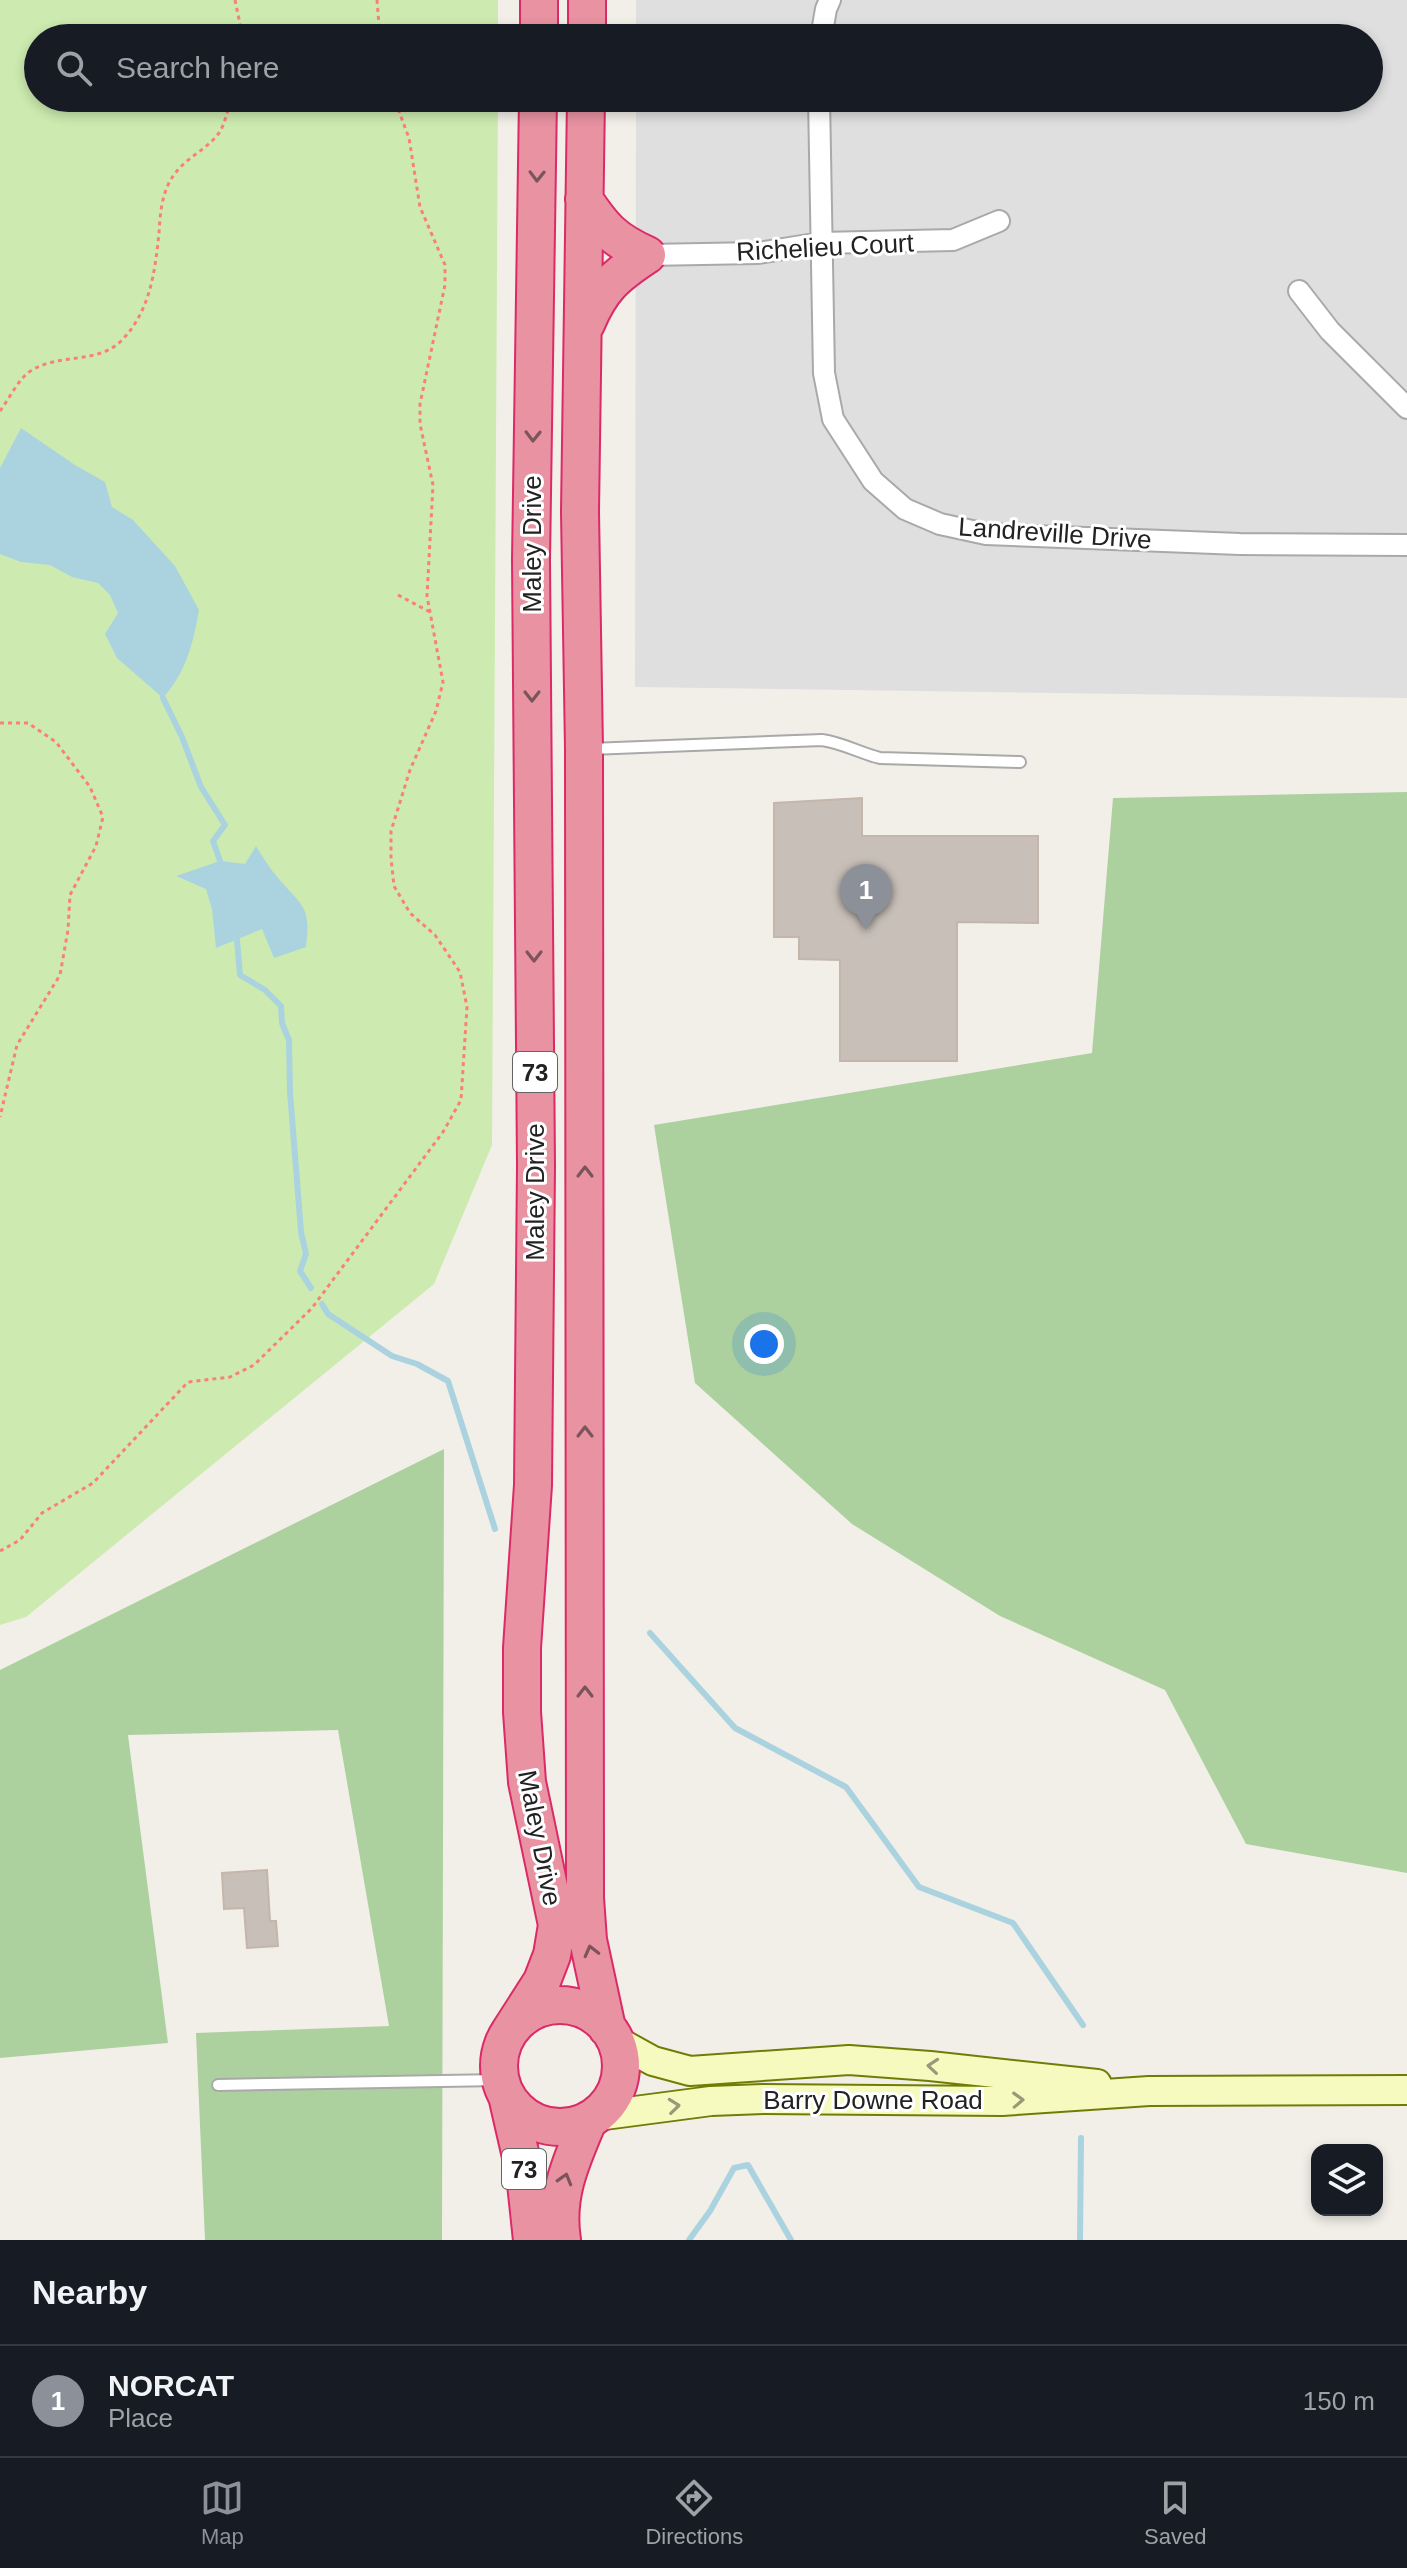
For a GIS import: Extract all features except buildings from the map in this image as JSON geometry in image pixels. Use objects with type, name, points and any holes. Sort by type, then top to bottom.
[{"type":"highway","points":[[539,0],[539,24]]},
{"type":"highway","points":[[587,0],[587,24]]},
{"type":"highway","name":"Maley Drive","points":[[510,2031],[542,1981],[552,1955],[557,1925],[527,1782],[522,1712],[522,1648],[533,1469],[536,1166],[531,560],[538,112]]},
{"type":"highway","name":"Maley Drive","points":[[586,112],[580,512],[584,749],[585,1898],[588,1940],[611,2034]]},
{"type":"highway","points":[[584,199],[602,227],[620,242],[647,255]]},
{"type":"highway","points":[[584,330],[598,297],[615,276],[647,255]]},
{"type":"highway","points":[[558,2005],[576,2007],[593,2015],[611,2034],[620,2056],[621,2073],[609,2104],[592,2118],[567,2128],[544,2126],[524,2116],[504,2090],[499,2058],[510,2031],[523,2017],[539,2008],[558,2005]]},
{"type":"highway","name":"73","points":[[504,2090],[525,2174],[532,2240]]},
{"type":"highway","name":"73","points":[[562,2240],[562,2185],[592,2118]]},
{"type":"main road","name":"Barry Downe Road","points":[[611,2034],[653,2061],[690,2071],[849,2060],[958,2068],[1149,2091]]},
{"type":"main road","name":"Barry Downe Road","points":[[592,2118],[711,2101],[763,2099],[1002,2101],[1149,2091],[1407,2090]]},
{"type":"street","points":[[823,24],[830,0]]},
{"type":"street","name":"Landreville Drive","points":[[819,112],[824,373],[833,419],[873,481],[905,509],[940,524],[986,534],[1240,544],[1407,545]]},
{"type":"street","name":"Richelieu Court","points":[[647,255],[758,253],[821,243],[953,240],[999,221]]},
{"type":"street","points":[[1299,291],[1330,331],[1407,408]]},
{"type":"lane","points":[[584,749],[822,740],[847,744],[862,753],[880,758],[1020,762]]},
{"type":"lane","points":[[218,2085],[504,2090]]},
{"type":"path","points":[[235,0],[240,24]]},
{"type":"path","points":[[377,0],[379,24]]},
{"type":"path","points":[[0,411],[28,373],[57,359],[96,355],[119,343],[136,321],[149,296],[156,264],[161,205],[167,186],[179,167],[219,132],[227,112]]},
{"type":"path","points":[[0,1551],[20,1540],[42,1513],[93,1483],[188,1382],[230,1377],[254,1365],[312,1308],[443,1132],[461,1100],[467,1007],[460,972],[435,935],[410,913],[394,886],[391,858],[391,831],[410,770],[436,711],[443,682],[427,596],[433,485],[420,424],[420,404],[445,285],[445,265],[420,207],[409,138],[399,112]]},
{"type":"path","points":[[398,595],[430,612]]},
{"type":"path","points":[[0,723],[28,723],[56,742],[90,787],[103,817],[96,846],[70,895],[60,975],[17,1045],[0,1117]]},
{"type":"shaded area","points":[[636,0],[1407,0],[1407,698],[635,687],[636,112],[1383,112],[1383,24],[636,24]]},
{"type":"green space","points":[[0,0],[498,0],[498,24],[24,24],[24,112],[498,112],[492,1145],[434,1284],[26,1617],[0,1625]]},
{"type":"green space","points":[[1407,792],[1407,1873],[1246,1844],[1165,1690],[1000,1616],[852,1524],[695,1383],[654,1125],[1092,1053],[1113,798]]},
{"type":"green space","points":[[444,1449],[442,2240],[205,2240],[196,2033],[389,2026],[338,1730],[128,1735],[168,2043],[0,2058],[0,1670]]},
{"type":"water","points":[[21,428],[105,482],[112,507],[133,520],[175,566],[199,610],[187,657],[163,698],[117,658],[105,634],[118,613],[110,595],[98,583],[72,577],[50,565],[21,562],[0,554],[0,468]]},
{"type":"water","points":[[256,846],[306,915],[306,947],[274,958],[262,929],[216,948],[212,909],[206,889],[176,876],[220,861],[245,864]]},
{"type":"waterway","points":[[163,698],[201,787],[225,825],[213,841],[220,861]]},
{"type":"waterway","points":[[237,940],[240,975],[265,990],[281,1006],[282,1023],[289,1040],[301,1232],[306,1254],[300,1271],[311,1288]]},
{"type":"waterway","points":[[322,1304],[328,1314],[392,1356],[417,1364],[448,1381],[495,1529]]},
{"type":"waterway","points":[[650,1633],[735,1728],[846,1787],[919,1887],[1013,1923],[1083,2025]]},
{"type":"waterway","points":[[1080,2240],[1081,2138]]},
{"type":"waterway","points":[[689,2240],[710,2211],[734,2168],[748,2165],[791,2240]]},
{"type":"place","name":"NORCAT","points":[[866,930]]}]
